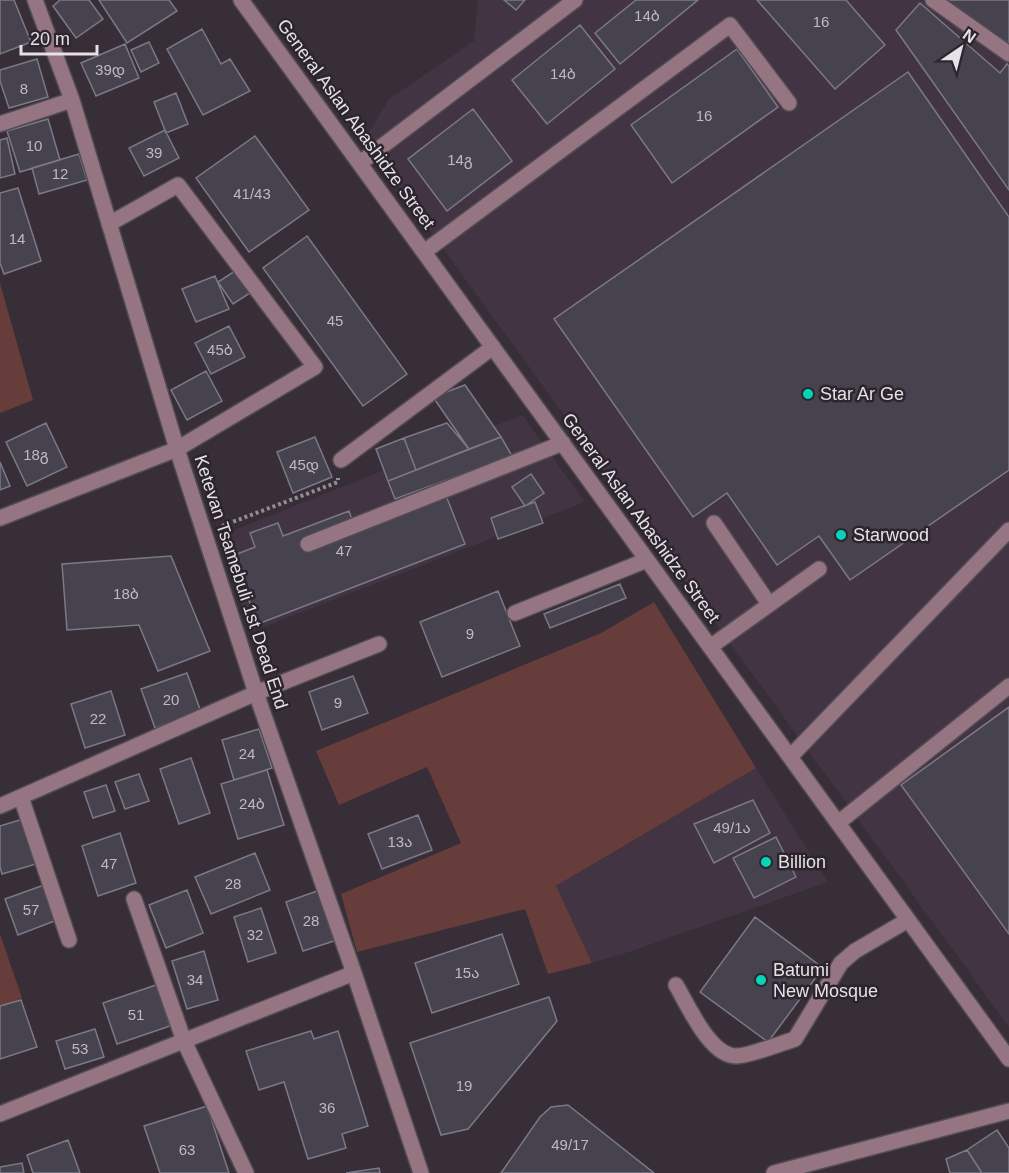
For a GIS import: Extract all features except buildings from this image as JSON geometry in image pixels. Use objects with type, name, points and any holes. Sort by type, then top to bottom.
[{"type":"street","name":"Ketevan Tsamebuli 1st Dead End","points":[[35,0],[72,100],[177,449],[256,693],[354,972],[421,1173]]},
{"type":"street","name":"General Aslan Abashidze Street","points":[[242,0],[1009,1059]]},
{"type":"street","points":[[360,163],[575,0]]},
{"type":"street","points":[[933,0],[1009,54]]},
{"type":"street","points":[[424,252],[730,25],[789,103]]},
{"type":"street","points":[[0,124],[72,100]]},
{"type":"street","points":[[0,518],[177,449],[315,367],[178,185],[109,224]]},
{"type":"street","points":[[341,460],[493,347]]},
{"type":"street","points":[[309,544],[563,443]]},
{"type":"street","points":[[714,524],[769,604]]},
{"type":"street","points":[[790,757],[1009,530]]},
{"type":"street","points":[[515,613],[647,560]]},
{"type":"street","points":[[710,647],[819,569]]},
{"type":"street","points":[[0,806],[256,693],[379,645]]},
{"type":"street","points":[[838,823],[1009,686]]},
{"type":"street","points":[[21,797],[69,940]]},
{"type":"street","points":[[134,899],[184,1041],[246,1173]]},
{"type":"street","points":[[676,985],[711,1043],[725,1053],[736,1056],[795,1039],[841,963],[855,951],[908,920]]},
{"type":"street","points":[[0,1114],[354,972]]},
{"type":"street","points":[[774,1173],[1009,1111]]},
{"type":"path","points":[[205,532],[338,482],[341,460]]},
{"type":"shaded area","points":[[478,0],[1009,0],[1009,1027],[364,140],[389,99],[474,41]]},
{"type":"shaded area","points":[[0,283],[33,400],[0,413]]},
{"type":"shaded area","points":[[522,415],[585,502],[251,632],[219,536]]},
{"type":"shaded area","points":[[654,602],[756,768],[556,886],[592,963],[548,974],[525,909],[357,952],[341,894],[461,843],[427,767],[339,805],[316,751],[601,633]]},
{"type":"shaded area","points":[[756,768],[828,882],[592,963],[556,886]]},
{"type":"shaded area","points":[[0,934],[22,998],[0,1007]]},
{"type":"place","name":"Star Ar Ge","points":[[808,394]]},
{"type":"place","name":"Starwood","points":[[841,535]]},
{"type":"place","name":"Billion","points":[[766,862]]},
{"type":"place","name":"Batumi New Mosque","points":[[761,980]]}]
